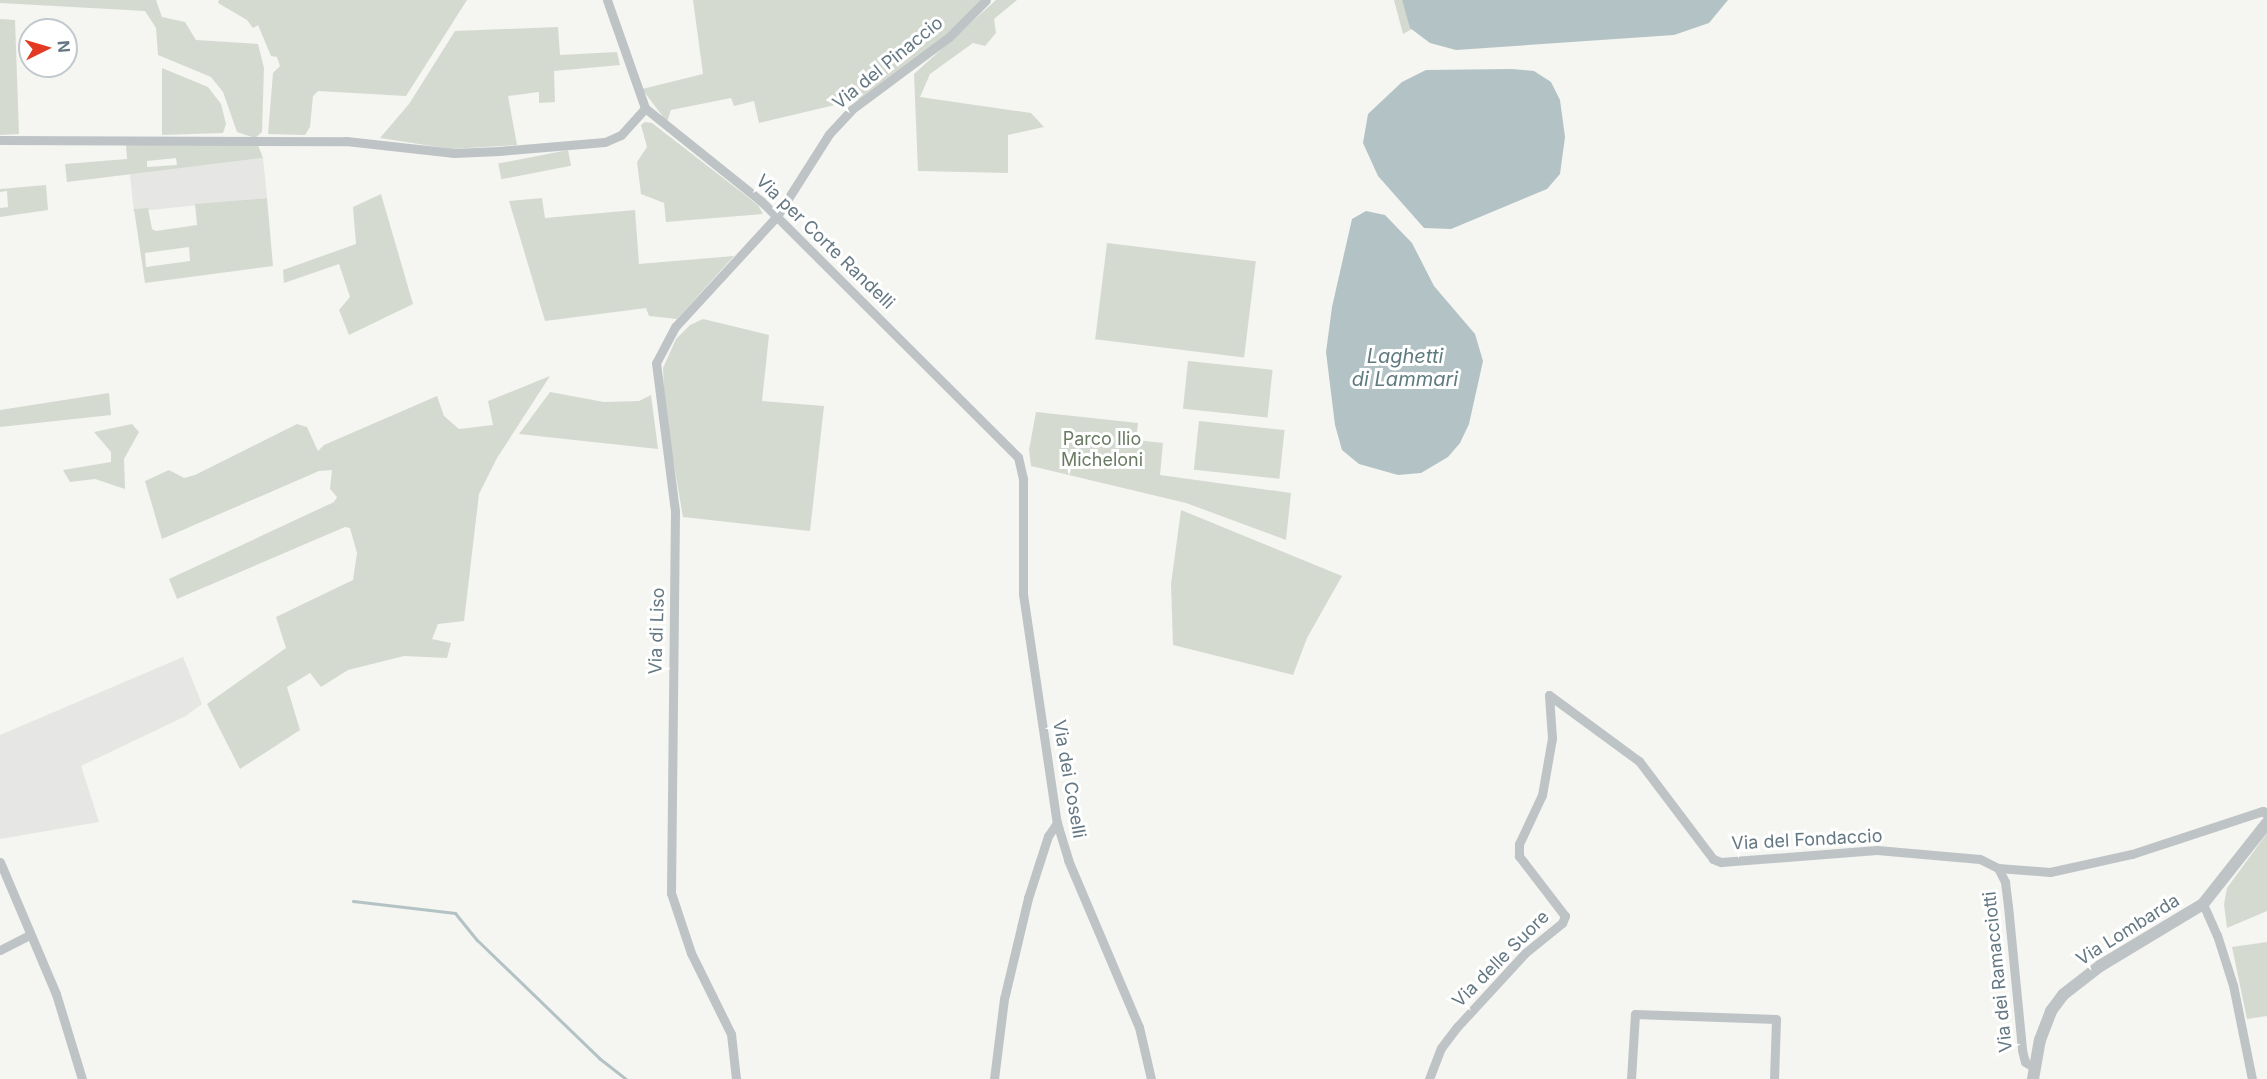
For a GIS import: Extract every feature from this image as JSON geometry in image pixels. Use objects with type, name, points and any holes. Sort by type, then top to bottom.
[{"type":"street","points":[[0,140],[346,141],[476,152],[605,142],[621,135],[645,108],[606,0]]},
{"type":"street","name":"Via del Pinaccio","points":[[777,216],[829,134],[851,110],[949,37],[986,0]]},
{"type":"street","name":"Via per Corte Randelli","points":[[645,108],[777,216],[1012,448],[1022,470]]},
{"type":"street","name":"Via di Liso","points":[[736,1079],[731,1034],[691,953],[671,893],[675,511],[656,363],[675,327],[777,216]]},
{"type":"street","name":"Via dei Coselli","points":[[1022,470],[1023,594],[1057,823],[1068,860],[1131,1007],[1151,1079]]},
{"type":"street","name":"Via del Fondaccio","points":[[1550,695],[1639,761],[1713,859],[1721,862],[1853,850],[1980,858],[1998,868],[2050,872],[2132,854],[2266,816]]},
{"type":"street","name":"Via delle Suore","points":[[1428,1079],[1441,1048],[1457,1027],[1525,953],[1563,923],[1565,916],[1519,856],[1519,844],[1542,795],[1552,738],[1550,695]]},
{"type":"street","name":"Via Lombarda","points":[[2034,1073],[2051,1011],[2064,994],[2100,966],[2203,904],[2266,816]]},
{"type":"street","points":[[994,1079],[1004,999],[1028,898],[1047,836],[1057,823]]},
{"type":"street","points":[[0,862],[28,935],[56,994],[82,1079]]},
{"type":"street","name":"Via dei Ramacciotti","points":[[1998,868],[2007,898],[2022,1050],[2025,1062],[2034,1073]]},
{"type":"street","points":[[2203,904],[2217,935],[2233,985],[2252,1079]]},
{"type":"street","points":[[0,950],[28,935]]},
{"type":"street","points":[[1631,1079],[1635,1014],[1776,1019],[1774,1079]]},
{"type":"shaded area","points":[[263,158],[267,198],[134,212],[130,172]]},
{"type":"shaded area","points":[[183,657],[202,704],[186,716],[81,766],[99,822],[0,839],[0,735]]},
{"type":"green space","points":[[0,0],[156,0],[162,17],[185,22],[196,40],[258,44],[264,68],[262,132],[255,138],[237,132],[223,92],[211,77],[158,55],[156,28],[145,11],[0,3]]},
{"type":"green space","points":[[219,0],[467,0],[406,96],[318,91],[313,96],[310,127],[305,135],[268,134],[273,73],[280,66],[277,57],[271,56],[258,25],[253,28],[247,20],[218,3]]},
{"type":"green space","points":[[693,0],[986,0],[945,39],[860,99],[759,123],[754,101],[734,106],[731,98],[671,110],[667,122],[642,89],[703,74]]},
{"type":"green space","points":[[996,0],[1017,0],[994,19],[996,33],[985,46],[973,43],[930,74],[920,97],[1031,113],[1044,127],[1008,135],[1008,173],[918,171],[914,74]]},
{"type":"green space","points":[[1394,0],[1402,0],[1412,29],[1403,34]]},
{"type":"green space","points":[[0,19],[15,20],[19,134],[0,135]]},
{"type":"green space","points":[[558,27],[560,55],[617,52],[620,65],[554,71],[555,102],[539,103],[539,92],[508,96],[517,145],[451,149],[380,138],[409,104],[455,31]]},
{"type":"green space","points":[[162,68],[208,87],[221,104],[226,124],[223,133],[162,135]]},
{"type":"green space","points":[[645,122],[652,123],[758,205],[763,214],[666,222],[664,203],[641,194],[637,162],[647,147],[641,125]]},
{"type":"green space","points":[[126,145],[258,145],[263,158],[67,182],[65,164],[127,159]],"holes":[[[176,158],[177,165],[147,167],[147,161]]]},
{"type":"green space","points":[[568,150],[571,166],[501,179],[498,164]]},
{"type":"green space","points":[[46,185],[48,210],[0,217],[0,208],[8,207],[7,191],[0,192],[0,189]]},
{"type":"green space","points":[[381,194],[413,304],[349,335],[339,310],[350,297],[339,264],[284,283],[283,270],[356,244],[353,207]]},
{"type":"green space","points":[[267,198],[273,266],[145,283],[134,209],[148,208],[152,229],[156,231],[197,225],[195,204]],"holes":[[[189,247],[190,261],[146,267],[145,253]]]},
{"type":"green space","points":[[542,198],[545,218],[635,210],[639,264],[734,256],[677,319],[649,316],[646,308],[545,321],[509,201]]},
{"type":"green space","points":[[1107,243],[1256,261],[1244,358],[1095,339]]},
{"type":"green space","points":[[703,319],[769,335],[762,401],[824,406],[810,531],[683,517],[665,412],[663,368],[676,339],[690,325]]},
{"type":"green space","points":[[1188,361],[1273,370],[1268,418],[1183,409]]},
{"type":"green space","points":[[550,376],[497,458],[479,494],[464,621],[438,624],[432,639],[451,643],[447,658],[404,656],[348,670],[321,687],[310,673],[287,687],[300,730],[240,769],[207,704],[286,648],[276,617],[353,580],[357,553],[350,528],[345,527],[177,599],[169,579],[334,502],[337,497],[330,489],[332,470],[319,471],[162,539],[145,481],[169,470],[184,478],[195,475],[297,424],[307,427],[318,451],[324,445],[437,396],[444,416],[459,429],[493,425],[488,401]]},
{"type":"green space","points":[[550,392],[604,402],[639,401],[651,395],[658,449],[519,434]]},
{"type":"green space","points":[[109,393],[111,415],[0,427],[0,410]]},
{"type":"green space","name":"Parco Ilio Micheloni","points":[[1036,412],[1138,423],[1136,440],[1163,443],[1160,475],[1291,493],[1286,540],[1186,503],[1031,466],[1029,450]]},
{"type":"green space","points":[[1199,421],[1285,430],[1279,479],[1194,470]]},
{"type":"green space","points":[[132,424],[139,432],[124,459],[125,489],[95,479],[70,482],[63,470],[111,462],[111,452],[94,432]]},
{"type":"green space","points":[[1181,510],[1342,576],[1307,638],[1293,675],[1173,645],[1171,584]]},
{"type":"green space","points":[[2267,833],[2267,911],[2227,928],[2224,904],[2227,888]]},
{"type":"green space","points":[[2267,942],[2267,1016],[2247,1019],[2232,947]]},
{"type":"water","points":[[1402,0],[1728,0],[1709,23],[1674,35],[1456,50],[1430,43],[1410,28]]},
{"type":"water","points":[[1426,70],[1534,71],[1551,82],[1560,100],[1565,137],[1560,174],[1547,189],[1451,229],[1424,228],[1378,176],[1363,143],[1368,114],[1402,82]]},
{"type":"water","name":"Laghetti di Lammari","points":[[1366,211],[1385,215],[1412,243],[1434,286],[1475,334],[1483,361],[1469,424],[1460,443],[1448,457],[1421,473],[1398,475],[1359,464],[1342,450],[1335,425],[1326,352],[1332,307],[1352,219]]},
{"type":"waterway","points":[[353,901],[455,913],[477,940],[599,1058],[626,1079]]}]
